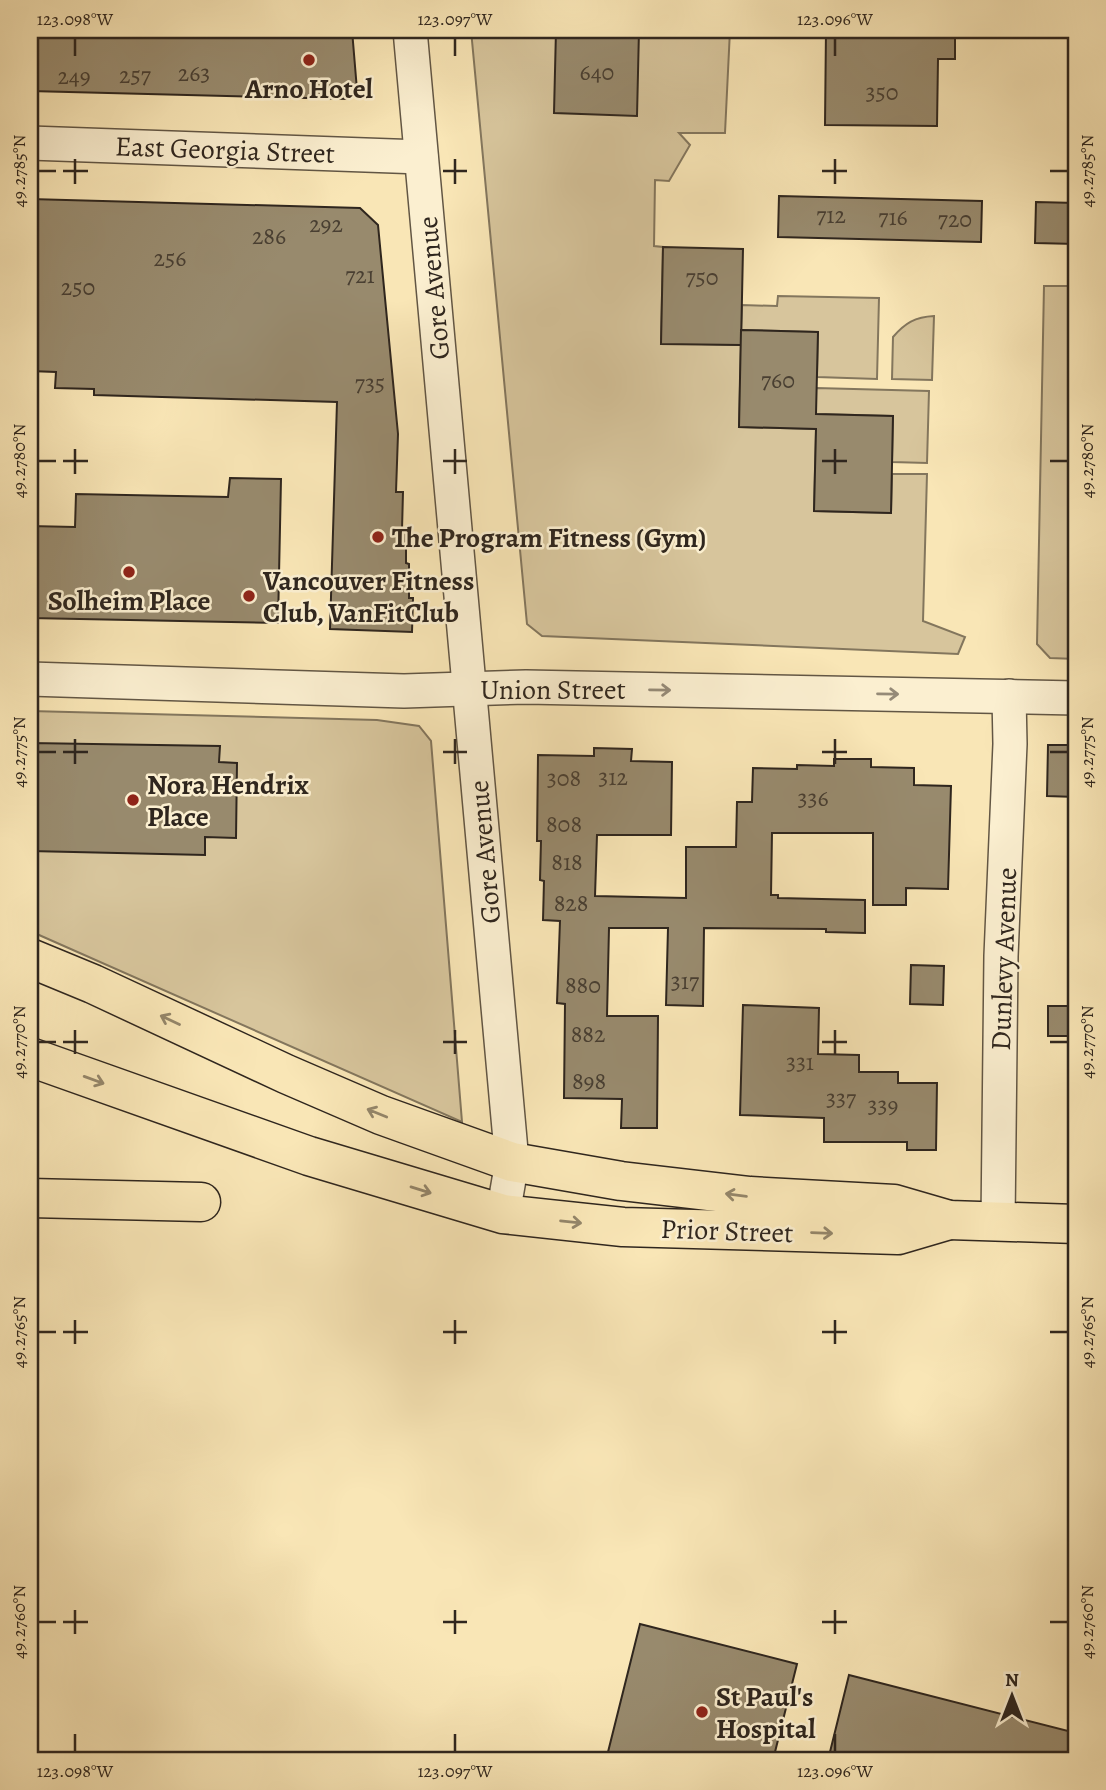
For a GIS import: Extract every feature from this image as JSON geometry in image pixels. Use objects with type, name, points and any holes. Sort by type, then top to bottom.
[{"type":"main road","name":"Prior Street","points":[[30,958],[381,1115],[512,1162],[621,1181],[750,1196],[894,1204],[949,1220],[1076,1224]]},
{"type":"main road","name":"Prior Street","points":[[30,1057],[309,1156],[503,1214],[623,1227],[898,1235],[949,1220]]},
{"type":"main road","points":[[30,1198],[201,1202]]},
{"type":"street","name":"Gore Avenue","points":[[410,30],[512,1162],[503,1214]]},
{"type":"street","name":"East Georgia Street","points":[[30,143],[421,157]]},
{"type":"street","name":"Union Street","points":[[30,679],[404,691],[526,687],[1076,698]]},
{"type":"street","name":"Dunlevy Avenue","points":[[998,1222],[1001,957],[1009,696]]},
{"type":"shaded area","points":[[471,30],[730,30],[725,133],[679,133],[690,145],[669,181],[655,180],[654,246],[663,247],[661,343],[741,345],[739,427],[816,429],[814,511],[891,513],[892,474],[927,474],[923,621],[965,637],[958,654],[542,636],[527,624]]},
{"type":"shaded area","points":[[1044,286],[1076,286],[1076,659],[1050,658],[1037,644]]},
{"type":"shaded area","points":[[778,296],[879,298],[877,379],[817,377],[818,332],[741,330],[742,305],[777,306]]},
{"type":"shaded area","points":[[934,316],[932,380],[892,379],[893,337],[911,322]]},
{"type":"shaded area","points":[[816,388],[929,391],[927,463],[892,462],[893,416],[816,414]]},
{"type":"shaded area","points":[[30,711],[377,720],[419,726],[431,741],[462,1122],[30,931]]},
{"type":"building","points":[[30,30],[352,30],[357,90],[348,99],[30,91]]},
{"type":"building","points":[[556,30],[639,30],[637,116],[554,113]]},
{"type":"building","points":[[826,30],[955,30],[955,59],[938,59],[937,126],[825,125]]},
{"type":"building","points":[[779,196],[982,201],[981,242],[778,237]]},
{"type":"building","points":[[30,199],[360,208],[378,225],[398,434],[396,492],[403,492],[402,530],[406,530],[409,598],[413,598],[412,632],[330,629],[337,402],[94,395],[94,389],[55,388],[56,372],[30,371]]},
{"type":"building","points":[[1036,202],[1076,203],[1076,244],[1035,243]]},
{"type":"building","points":[[663,247],[743,249],[741,345],[661,344]]},
{"type":"building","points":[[741,330],[818,332],[816,414],[893,416],[891,513],[814,511],[816,429],[739,427]]},
{"type":"building","name":"Solheim Place","points":[[230,478],[281,479],[278,623],[30,618],[30,526],[75,527],[76,494],[228,497]]},
{"type":"building","name":"Nora Hendrix Place","points":[[30,743],[220,746],[219,762],[237,763],[236,838],[205,837],[205,855],[30,851]]},
{"type":"building","points":[[1048,745],[1076,745],[1076,797],[1047,796]]},
{"type":"building","points":[[594,748],[632,749],[631,761],[672,762],[671,835],[597,835],[595,896],[686,898],[686,847],[736,847],[737,802],[752,802],[753,768],[797,769],[797,765],[834,766],[834,759],[871,759],[871,767],[914,768],[914,785],[951,786],[948,889],[906,888],[906,905],[873,905],[873,833],[772,833],[771,895],[778,895],[778,898],[865,900],[865,933],[826,932],[826,929],[704,928],[703,1006],[666,1005],[668,928],[609,928],[607,1016],[658,1016],[657,1128],[621,1128],[622,1099],[564,1098],[565,1004],[557,1003],[560,921],[543,920],[541,841],[537,841],[538,755],[594,756]]},
{"type":"building","points":[[911,965],[944,966],[943,1005],[910,1004]]},
{"type":"building","points":[[743,1005],[819,1008],[818,1054],[859,1055],[859,1072],[898,1072],[898,1083],[937,1083],[936,1150],[907,1150],[907,1142],[824,1142],[824,1118],[740,1115]]},
{"type":"building","points":[[1048,1006],[1076,1006],[1076,1036],[1048,1036]]},
{"type":"building","name":"St Paul's Hospital","points":[[640,1624],[797,1664],[773,1760],[606,1760]]},
{"type":"building","name":"St Paul's Hospital","points":[[849,1675],[1076,1733],[1076,1760],[828,1760]]},
{"type":"place","name":"Arno Hotel","points":[[309,60]]},
{"type":"place","name":"The Program Fitness (Gym)","points":[[378,537]]},
{"type":"place","name":"Solheim Place","points":[[129,572]]},
{"type":"place","name":"Vancouver Fitness Club, VanFitClub","points":[[249,596]]},
{"type":"place","name":"Nora Hendrix Place","points":[[133,800]]},
{"type":"place","name":"St Paul's Hospital","points":[[702,1712]]}]
